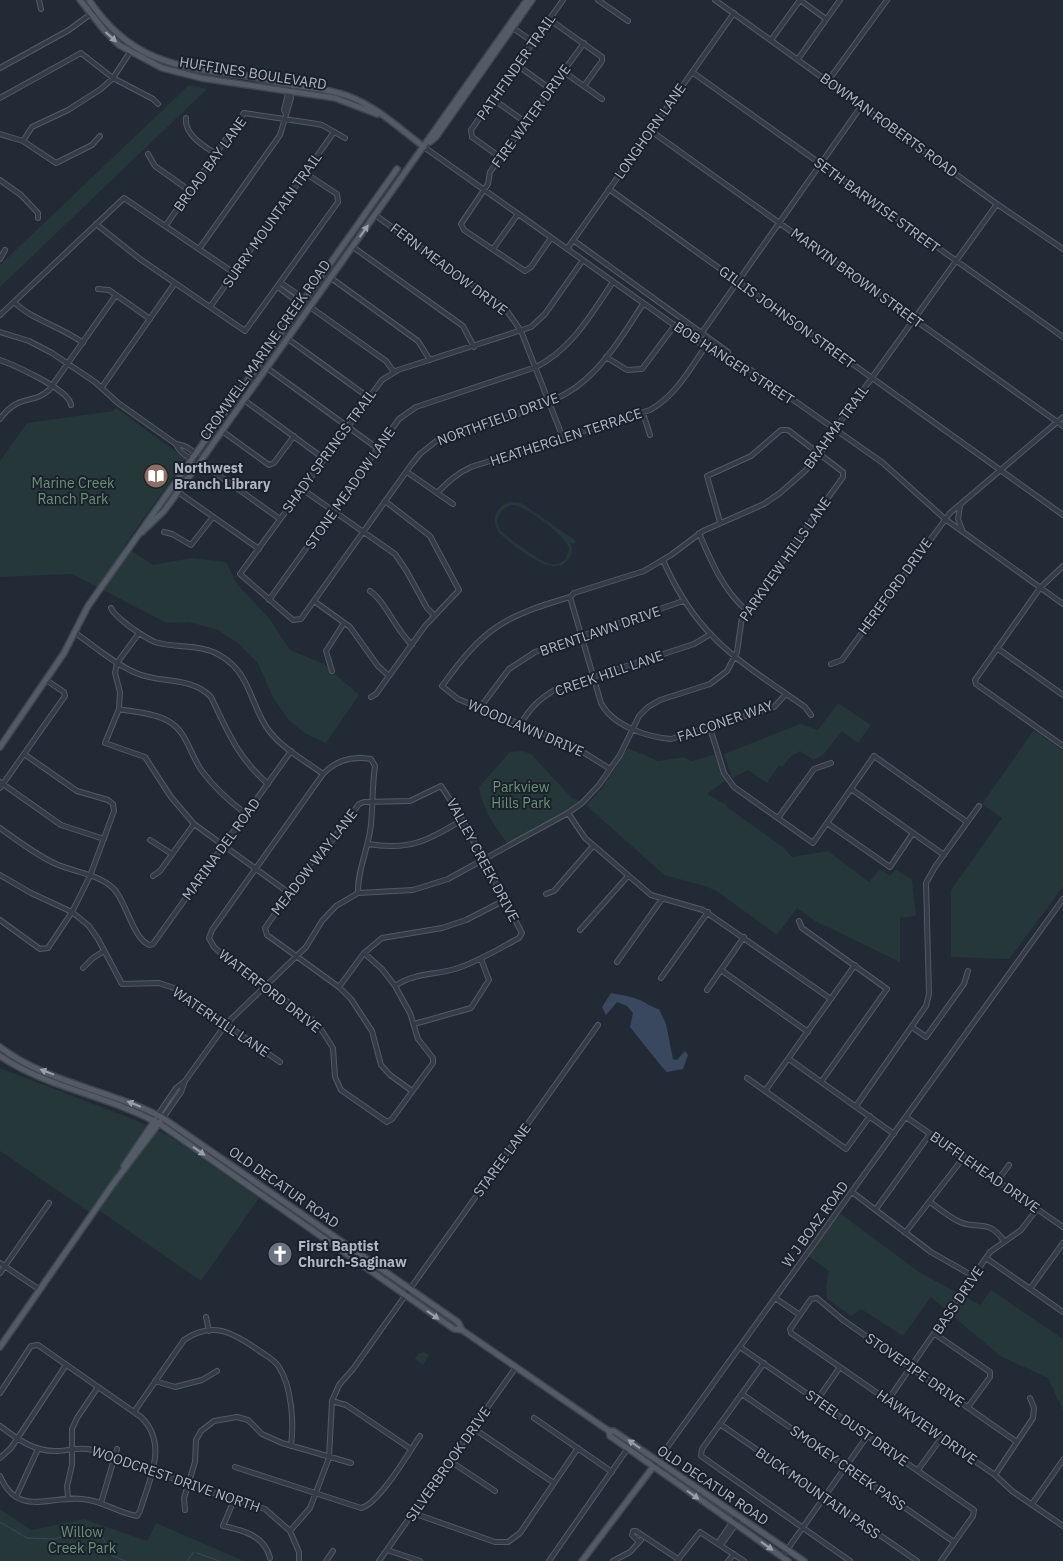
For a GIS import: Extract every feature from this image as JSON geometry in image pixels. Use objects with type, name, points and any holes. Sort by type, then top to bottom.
[{"type":"main road","name":"HUFFINES BOULEVARD","points":[[80,0],[104,30],[130,52],[162,68],[182,75],[335,98],[385,118]]},
{"type":"main road","name":"HUFFINES BOULEVARD","points":[[88,0],[124,39],[154,57],[173,65],[332,90],[367,104],[424,147]]},
{"type":"main road","name":"CROMWELL MARINE CREEK ROAD","points":[[134,541],[164,511],[200,462],[527,0]]},
{"type":"main road","name":"CROMWELL MARINE CREEK ROAD","points":[[424,147],[436,137],[532,0]]},
{"type":"main road","name":"CROMWELL MARINE CREEK ROAD","points":[[0,747],[46,680],[90,604],[397,169]]},
{"type":"main road","name":"CROMWELL MARINE CREEK ROAD","points":[[362,220],[390,194]]},
{"type":"main road","points":[[304,302],[310,307]]},
{"type":"main road","points":[[238,396],[244,400]]},
{"type":"main road","name":"OLD DECATUR ROAD","points":[[0,1047],[34,1068],[161,1116],[411,1288],[458,1322],[462,1330]]},
{"type":"main road","name":"OLD DECATUR ROAD","points":[[0,1056],[19,1068],[138,1114],[156,1123],[454,1329],[462,1330],[609,1431],[610,1436],[788,1561]]},
{"type":"main road","points":[[77,1092],[80,1084]]},
{"type":"main road","points":[[138,1114],[145,1124],[144,1134]]},
{"type":"main road","points":[[0,1347],[161,1116]]},
{"type":"main road","points":[[113,1184],[144,1134],[156,1123]]},
{"type":"main road","points":[[363,1266],[368,1259]]},
{"type":"main road","name":"OLD DECATUR ROAD","points":[[609,1431],[614,1430],[804,1561]]},
{"type":"main road","name":"W J BOAZ ROAD","points":[[582,1561],[653,1467]]},
{"type":"street","points":[[39,0],[41,8]]},
{"type":"street","name":"PATHFINDER TRAIL","points":[[500,157],[470,134],[563,0]]},
{"type":"street","points":[[598,0],[628,22]]},
{"type":"street","name":"BOWMAN ROBERTS ROAD","points":[[715,0],[997,204],[1063,249]]},
{"type":"street","points":[[771,40],[800,0],[826,19]]},
{"type":"street","points":[[798,59],[840,0]]},
{"type":"street","points":[[828,81],[886,0]]},
{"type":"street","points":[[0,68],[68,30],[96,10]]},
{"type":"street","name":"LONGHORN LANE","points":[[567,249],[734,13]]},
{"type":"street","points":[[549,19],[602,58],[584,86]]},
{"type":"street","points":[[513,28],[533,42]]},
{"type":"street","name":"FIRE WATER DRIVE","points":[[493,249],[461,226],[488,184],[489,173],[549,88],[564,72],[584,43]]},
{"type":"street","points":[[23,141],[32,127],[68,110],[101,89],[113,78],[130,52]]},
{"type":"street","points":[[0,98],[81,53],[113,78],[153,99],[158,104]]},
{"type":"street","points":[[517,65],[549,88]]},
{"type":"street","points":[[564,72],[602,99]]},
{"type":"street","name":"SETH BARWISE STREET","points":[[692,72],[1063,337]]},
{"type":"street","points":[[199,249],[277,141],[291,98],[290,84]]},
{"type":"street","points":[[493,100],[525,122]]},
{"type":"street","points":[[696,341],[862,105]]},
{"type":"street","name":"BROAD BAY LANE","points":[[166,225],[244,114],[311,123],[345,138]]},
{"type":"street","points":[[186,118],[186,123],[192,134],[216,154]]},
{"type":"street","name":"MARVIN BROWN STREET","points":[[650,131],[1063,426]]},
{"type":"street","name":"SURRY MOUNTAIN TRAIL","points":[[210,307],[334,132]]},
{"type":"street","points":[[0,134],[23,141],[56,163],[92,145],[100,136]]},
{"type":"street","name":"BOB HANGER STREET","points":[[424,147],[696,341],[717,355],[745,366],[883,463],[964,534],[1063,604]]},
{"type":"street","points":[[148,154],[155,166],[190,191]]},
{"type":"street","points":[[96,224],[116,242],[245,331],[339,199],[337,194],[305,173]]},
{"type":"street","points":[[0,180],[21,195],[38,213],[38,218]]},
{"type":"street","name":"GILLIS JOHNSON STREET","points":[[609,190],[1063,515]]},
{"type":"street","points":[[0,315],[124,198],[166,225],[234,274]]},
{"type":"street","name":"BRAHMA TRAIL","points":[[442,686],[464,656],[496,626],[530,609],[644,571],[663,560],[700,533],[720,522],[746,513],[780,494],[820,454],[835,429],[997,204]]},
{"type":"street","points":[[518,214],[493,249],[525,271],[531,267],[551,238]]},
{"type":"street","name":"FERN MEADOW DRIVE","points":[[376,215],[505,308],[521,330],[563,438]]},
{"type":"street","name":"BOB HANGER STREET","points":[[573,240],[728,352]]},
{"type":"street","points":[[353,247],[463,326],[474,347]]},
{"type":"street","points":[[0,258],[5,250]]},
{"type":"street","name":"SHADY SPRINGS TRAIL","points":[[269,600],[240,574],[346,426],[382,380],[394,372],[531,327],[545,314],[583,260]]},
{"type":"street","points":[[331,278],[418,341],[430,360]]},
{"type":"street","name":"STONE MEADOW LANE","points":[[269,600],[399,419],[416,407],[536,368],[558,354],[571,342],[613,282]]},
{"type":"street","points":[[102,387],[175,283]]},
{"type":"street","points":[[278,287],[299,303],[304,302],[303,298],[281,283]]},
{"type":"street","points":[[98,288],[105,288],[150,319]]},
{"type":"street","points":[[0,419],[17,402],[45,394],[52,387],[116,295]]},
{"type":"street","points":[[14,302],[22,309],[64,330],[83,343]]},
{"type":"street","name":"NORTHFIELD DRIVE","points":[[269,600],[297,621],[301,620],[420,454],[440,438],[550,402],[570,391],[585,380],[606,357],[643,304]]},
{"type":"street","points":[[310,307],[386,361],[394,372]]},
{"type":"street","points":[[606,357],[627,370],[642,369],[675,325]]},
{"type":"street","points":[[0,332],[29,341],[68,364],[102,387],[118,403],[176,444],[182,445],[196,454],[200,462]]},
{"type":"street","points":[[288,339],[368,397]]},
{"type":"street","name":"HEATHERGLEN TERRACE","points":[[437,493],[461,471],[643,413],[662,404],[674,391],[705,347]]},
{"type":"street","points":[[0,360],[23,369],[52,387],[67,397],[71,405]]},
{"type":"street","points":[[266,368],[377,448]]},
{"type":"street","points":[[244,400],[323,458]]},
{"type":"street","points":[[0,408],[5,412]]},
{"type":"street","points":[[643,413],[650,435]]},
{"type":"street","name":"HEREFORD DRIVE","points":[[831,664],[837,664],[842,660],[945,519],[1063,417]]},
{"type":"street","name":"PARKVIEW HILLS LANE","points":[[161,1116],[176,1088],[185,1081],[226,1024],[297,956],[312,939],[328,913],[358,893],[423,888],[448,879],[568,814],[596,788],[624,747],[639,716],[648,707],[660,700],[710,684],[722,677],[735,658],[739,624],[746,610],[843,478],[842,470],[784,429],[751,456],[707,476],[720,522]]},
{"type":"street","points":[[222,431],[269,465],[274,463],[294,436]]},
{"type":"street","points":[[176,444],[179,450],[192,460],[200,462],[280,519]]},
{"type":"street","points":[[407,472],[453,504]]},
{"type":"street","points":[[302,489],[398,558],[427,608],[434,615]]},
{"type":"street","points":[[178,492],[259,549]]},
{"type":"street","points":[[371,696],[376,694],[434,615],[457,593],[459,587],[430,536],[386,501]]},
{"type":"street","points":[[960,506],[958,519],[964,534]]},
{"type":"street","points":[[164,532],[172,534],[191,545],[214,517]]},
{"type":"street","points":[[700,533],[718,574],[734,598],[746,610]]},
{"type":"street","points":[[663,560],[683,601],[709,635],[735,658],[786,694],[811,715]]},
{"type":"street","points":[[1063,566],[1040,588],[975,680],[976,684],[1063,746]]},
{"type":"street","points":[[370,591],[380,600],[396,627],[412,645]]},
{"type":"street","name":"FALCONER WAY","points":[[570,597],[580,637],[604,708],[615,720],[632,728],[671,740],[774,707],[786,694]]},
{"type":"street","points":[[314,601],[350,627],[378,666],[389,676]]},
{"type":"street","name":"BRENTLAWN DRIVE","points":[[479,709],[503,676],[521,660],[551,646],[683,601]]},
{"type":"street","points":[[111,608],[114,614],[139,633],[157,643],[209,650],[231,663],[246,681],[260,715],[276,739],[323,774]]},
{"type":"street","points":[[332,672],[326,651],[344,623]]},
{"type":"street","points":[[74,632],[118,664],[148,678],[192,684],[206,691],[211,697],[236,750],[248,766],[268,784]]},
{"type":"street","points":[[139,633],[118,664],[115,673],[120,692],[119,709],[105,743],[145,757],[171,797],[194,824],[289,893]]},
{"type":"street","name":"CREEK HILL LANE","points":[[520,725],[530,708],[540,698],[556,689],[694,644],[709,635]]},
{"type":"street","points":[[997,648],[1063,695]]},
{"type":"street","points":[[46,680],[64,692],[65,696],[1,785],[61,825],[104,839]]},
{"type":"street","name":"WOODLAWN DRIVE","points":[[442,686],[458,699],[479,709],[572,745],[610,769]]},
{"type":"street","points":[[119,709],[166,720],[174,725],[183,735],[194,758],[211,783],[223,796],[246,814]]},
{"type":"street","points":[[710,728],[724,773],[734,787],[813,843],[874,756],[967,822]]},
{"type":"street","name":"MARINA DEL ROAD","points":[[90,876],[106,882],[115,890],[144,942],[150,945],[153,944],[292,751]]},
{"type":"street","points":[[0,920],[40,949],[46,950],[72,912],[90,876],[113,816],[113,804],[108,800],[77,791],[24,754]]},
{"type":"street","name":"WATERFORD DRIVE","points":[[371,801],[376,766],[374,762],[366,758],[350,758],[335,764],[323,774],[212,930],[209,938],[214,947],[224,956],[313,1020],[324,1032],[333,1048],[335,1077],[340,1090],[386,1122],[389,1121],[412,1091]]},
{"type":"street","points":[[778,818],[814,769],[831,763]]},
{"type":"street","name":"MEADOW WAY LANE","points":[[412,1091],[390,1075],[381,1065],[372,1031],[357,1005],[339,987],[267,935],[265,926],[309,865],[334,838],[355,809],[364,802],[410,801],[441,786]]},
{"type":"street","name":"VALLEY CREEK DRIVE","points":[[441,786],[462,820],[522,932],[521,935],[481,959]]},
{"type":"street","points":[[851,789],[944,855]]},
{"type":"street","points":[[358,893],[358,877],[368,844],[371,801]]},
{"type":"street","points":[[856,1106],[926,1006],[929,994],[926,883],[979,806]]},
{"type":"street","points":[[568,814],[581,834],[593,846],[651,895],[700,908],[708,912],[831,999]]},
{"type":"street","points":[[368,844],[387,847],[412,845],[429,839],[462,820]]},
{"type":"street","points":[[827,823],[890,867],[914,833]]},
{"type":"street","points":[[153,876],[160,871],[194,824]]},
{"type":"street","points":[[0,828],[56,864],[90,876]]},
{"type":"street","points":[[150,840],[172,854]]},
{"type":"street","points":[[546,894],[554,890],[593,846]]},
{"type":"street","name":"WATERHILL LANE","points":[[0,875],[31,894],[72,912],[88,926],[122,984],[166,985],[280,1062]]},
{"type":"street","points":[[580,930],[628,876]]},
{"type":"street","points":[[617,962],[662,899]]},
{"type":"street","name":"W J BOAZ ROAD","points":[[653,1467],[1063,899]]},
{"type":"street","points":[[339,987],[364,952],[382,938],[442,928],[466,920],[505,900]]},
{"type":"street","points":[[661,978],[708,912]]},
{"type":"street","points":[[799,921],[802,928],[887,989],[821,1082]]},
{"type":"street","points":[[707,990],[744,937]]},
{"type":"street","points":[[83,968],[104,951]]},
{"type":"street","points":[[364,952],[395,986],[414,1024],[418,1039],[432,1055],[433,1060],[412,1091]]},
{"type":"street","points":[[395,986],[414,976],[444,972],[481,959],[489,980],[471,1008],[414,1024]]},
{"type":"street","points":[[765,1091],[855,966]]},
{"type":"street","points":[[721,970],[808,1032]]},
{"type":"street","points":[[912,1027],[926,1037],[964,984],[968,971]]},
{"type":"street","name":"STAREE LANE","points":[[332,1400],[339,1385],[354,1369],[598,1025]]},
{"type":"street","points":[[788,1059],[894,1134]]},
{"type":"street","points":[[747,1078],[846,1149],[870,1116]]},
{"type":"street","name":"BUFFLEHEAD DRIVE","points":[[906,1117],[1063,1227]]},
{"type":"street","points":[[876,1209],[930,1134]]},
{"type":"street","points":[[905,1233],[964,1157]]},
{"type":"street","points":[[998,1180],[1009,1165]]},
{"type":"street","points":[[852,1192],[931,1252],[973,1276]]},
{"type":"street","points":[[930,1202],[961,1222],[980,1224],[994,1230],[1004,1241]]},
{"type":"street","points":[[0,1273],[49,1203]]},
{"type":"street","name":"BASS DRIVE","points":[[888,1400],[992,1250],[1023,1227],[1037,1209]]},
{"type":"street","points":[[1030,1289],[1063,1242]]},
{"type":"street","points":[[986,1258],[1063,1312]]},
{"type":"street","points":[[0,1263],[40,1290]]},
{"type":"street","name":"STOVEPIPE DRIVE","points":[[800,1315],[814,1297],[1017,1442]]},
{"type":"street","points":[[775,1298],[800,1315]]},
{"type":"street","name":"HAWKVIEW DRIVE","points":[[800,1315],[790,1330],[840,1367],[995,1474],[1006,1486],[1063,1526]]},
{"type":"street","points":[[206,1317],[209,1331]]},
{"type":"street","points":[[134,1412],[184,1340],[195,1334],[209,1331],[232,1333],[270,1358],[279,1367],[294,1426],[291,1446]]},
{"type":"street","points":[[935,1334],[990,1374],[968,1407]]},
{"type":"street","points":[[0,1393],[34,1345],[38,1345],[134,1412],[150,1426],[156,1441],[157,1455],[137,1516],[100,1503],[68,1497],[40,1504],[16,1497],[4,1484],[0,1476]]},
{"type":"street","name":"STEEL DUST DRIVE","points":[[740,1346],[974,1510],[973,1516],[954,1542]]},
{"type":"street","points":[[764,1363],[700,1454],[850,1561]]},
{"type":"street","points":[[0,1458],[6,1454],[66,1365]]},
{"type":"street","name":"SILVERBROOK DRIVE","points":[[379,1561],[516,1367]]},
{"type":"street","points":[[817,1400],[840,1367]]},
{"type":"street","points":[[155,1382],[175,1387],[202,1380],[217,1372]]},
{"type":"street","points":[[68,1497],[67,1486],[72,1465],[71,1433],[74,1424],[98,1388]]},
{"type":"street","name":"SMOKEY CREEK PASS","points":[[742,1394],[954,1542]]},
{"type":"street","points":[[995,1474],[1034,1415],[1033,1403],[1030,1398]]},
{"type":"street","points":[[290,1531],[302,1519],[315,1494],[329,1458],[332,1400],[346,1406],[411,1449]]},
{"type":"street","points":[[185,1510],[184,1498],[195,1462],[196,1440],[201,1430],[214,1421],[237,1417],[248,1420],[262,1434],[291,1446],[351,1463]]},
{"type":"street","points":[[534,1418],[612,1472]]},
{"type":"street","name":"BUCK MOUNTAIN PASS","points":[[720,1424],[916,1561]]},
{"type":"street","name":"WOODCREST DRIVE NORTH","points":[[0,1426],[38,1449],[56,1451],[84,1448],[116,1457],[188,1484],[265,1509],[290,1531],[299,1552],[299,1561]]},
{"type":"street","points":[[473,1428],[554,1483]]},
{"type":"street","points":[[782,1557],[868,1435]]},
{"type":"street","points":[[235,1467],[357,1508],[367,1506],[378,1496],[420,1436]]},
{"type":"street","points":[[918,1470],[942,1438]]},
{"type":"street","points":[[413,1513],[495,1542],[508,1542],[520,1533],[578,1448]]},
{"type":"street","points":[[549,1561],[628,1448]]},
{"type":"street","points":[[16,1497],[38,1449]]},
{"type":"street","points":[[100,1503],[117,1449]]},
{"type":"street","points":[[1032,1504],[1063,1460]]},
{"type":"street","points":[[450,1461],[495,1491]]},
{"type":"street","points":[[234,1500],[223,1526],[250,1534],[267,1548],[270,1558]]},
{"type":"street","points":[[720,1544],[739,1516]]},
{"type":"street","points":[[639,1542],[632,1533],[636,1531],[677,1560],[700,1532],[744,1561]]},
{"type":"street","points":[[613,1561],[630,1552],[643,1536]]},
{"type":"street","points":[[941,1561],[954,1542]]},
{"type":"street","points":[[387,1550],[420,1561]]},
{"type":"street","points":[[326,1561],[334,1551]]},
{"type":"street","points":[[728,1561],[734,1554]]},
{"type":"green space","points":[[189,85],[207,89],[0,287],[0,265]]},
{"type":"green space","name":"Marine Creek Ranch Park","points":[[116,408],[186,459],[124,546],[153,565],[191,558],[226,562],[237,584],[269,618],[290,650],[324,664],[359,695],[326,743],[306,734],[288,719],[272,696],[258,663],[239,644],[218,630],[189,622],[167,623],[72,574],[0,577],[0,461],[27,423],[113,411]]},
{"type":"green space","points":[[510,502],[521,503],[576,541],[574,544],[571,543],[572,553],[567,561],[560,565],[552,566],[542,563],[523,552],[500,534],[495,524],[495,519],[498,511]],"holes":[[[509,506],[519,507],[545,522],[567,543],[569,549],[565,560],[560,563],[550,564],[510,539],[501,531],[497,523],[499,515]]]},
{"type":"green space","points":[[838,703],[871,725],[858,743],[842,731],[823,755],[813,760],[800,751],[790,757],[783,767],[779,765],[767,783],[748,770],[732,778],[724,754],[800,724],[818,730]]},
{"type":"green space","points":[[1034,730],[1063,751],[1063,887],[1009,959],[951,957],[951,890],[1002,818],[982,804]]},
{"type":"green space","points":[[628,748],[658,761],[684,757],[692,761],[716,754],[726,780],[707,794],[725,804],[783,847],[792,857],[828,851],[869,882],[880,869],[890,876],[896,869],[912,880],[916,916],[900,918],[900,962],[815,921],[797,908],[777,935],[718,892],[705,886],[664,875],[586,805],[601,790]]},
{"type":"green space","name":"Parkview Hills Park","points":[[522,751],[531,754],[573,799],[580,800],[565,813],[508,844],[486,809],[479,787],[510,752]]},
{"type":"green space","points":[[0,1068],[135,1120],[171,1137],[259,1198],[201,1281],[100,1211],[88,1211],[0,1151]]},
{"type":"green space","points":[[841,1214],[919,1272],[980,1305],[991,1290],[1063,1339],[1063,1410],[1048,1378],[1000,1356],[931,1297],[903,1336],[861,1309],[851,1316],[827,1299],[826,1286],[829,1271],[808,1256],[837,1216]]},
{"type":"green space","points":[[424,1352],[429,1355],[423,1365],[415,1359],[419,1353]]},
{"type":"green space","name":"Willow Creek Park","points":[[0,1509],[31,1530],[84,1519],[147,1541],[156,1523],[244,1561],[0,1561]]},
{"type":"water","points":[[611,993],[642,1001],[659,1009],[666,1024],[673,1059],[677,1060],[685,1051],[688,1055],[683,1069],[667,1072],[662,1067],[630,1027],[633,1013],[627,1006],[617,1002],[606,1015],[602,1007]]},
{"type":"waterway","points":[[0,1522],[27,1538],[55,1539],[76,1532],[103,1538],[112,1556],[126,1561]]},
{"type":"waterway","points":[[187,1561],[194,1552]]},
{"type":"waterway","points":[[197,1553],[219,1561]]},
{"type":"place","name":"Northwest Branch Library","points":[[156,476]]},
{"type":"place","name":"First Baptist Church-Saginaw","points":[[280,1254]]}]
